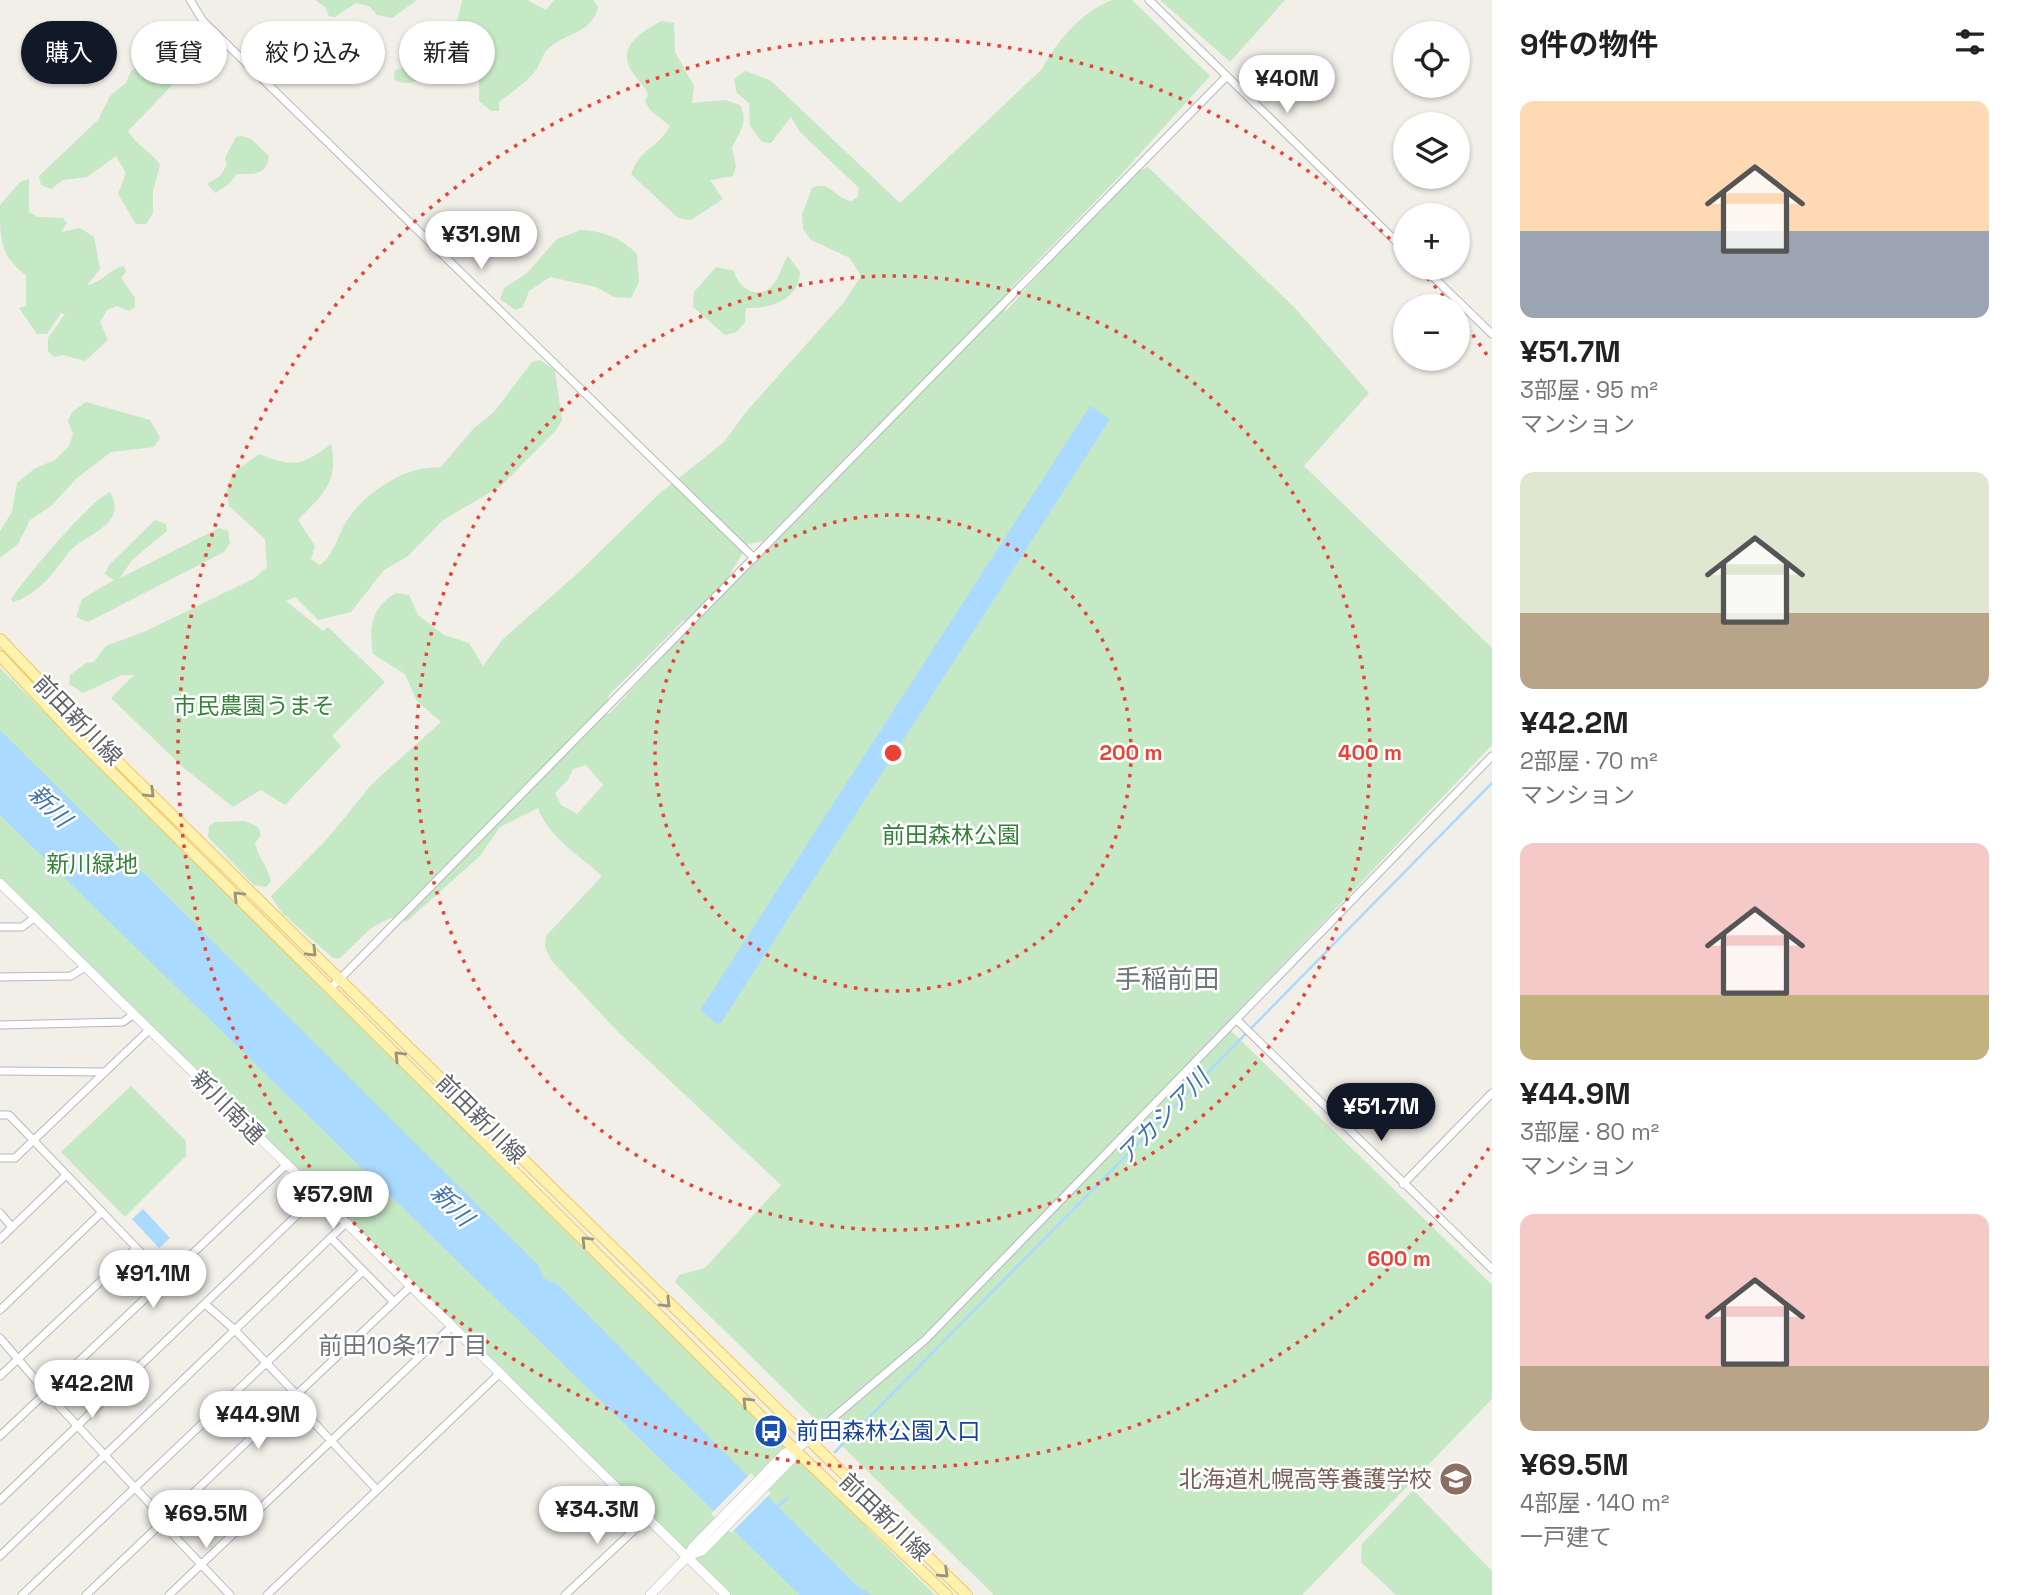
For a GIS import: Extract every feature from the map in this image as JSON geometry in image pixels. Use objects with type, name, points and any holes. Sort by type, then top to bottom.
[{"type":"main road","name":"前田新川線","points":[[0,639],[105,749],[807,1441],[967,1595]]},
{"type":"main road","name":"前田新川線","points":[[0,656],[78,738],[331,988],[790,1455],[947,1595]]},
{"type":"street","points":[[190,0],[203,21],[754,558]]},
{"type":"street","points":[[1149,0],[1393,238]]},
{"type":"street","points":[[331,988],[1227,76]]},
{"type":"street","points":[[1436,280],[1492,334]]},
{"type":"street","points":[[650,1595],[790,1455],[926,1339],[1239,1022],[1492,756]]},
{"type":"street","name":"新川南通","points":[[0,883],[726,1595]]},
{"type":"street","points":[[0,928],[23,927],[34,918]]},
{"type":"street","points":[[0,977],[71,976],[85,967]]},
{"type":"street","points":[[0,1025],[123,1022],[134,1014]]},
{"type":"street","points":[[1239,1022],[1492,1269]]},
{"type":"street","points":[[0,1158],[15,1158],[150,1030]]},
{"type":"street","points":[[0,1071],[105,1072]]},
{"type":"street","points":[[1404,1184],[1492,1093]]},
{"type":"street","points":[[0,1115],[9,1115],[147,1259]]},
{"type":"street","points":[[0,1436],[286,1165]]},
{"type":"street","points":[[0,1239],[66,1175]]},
{"type":"street","points":[[0,1500],[318,1195]]},
{"type":"street","points":[[0,1213],[12,1227]]},
{"type":"street","points":[[0,1310],[101,1213]]},
{"type":"street","points":[[0,1556],[346,1223]]},
{"type":"street","points":[[331,1238],[394,1303]]},
{"type":"street","points":[[0,1376],[136,1248]]},
{"type":"street","points":[[22,1595],[363,1271]]},
{"type":"street","points":[[86,1595],[411,1286]]},
{"type":"street","points":[[205,1304],[235,1330],[266,1363],[377,1490]]},
{"type":"street","points":[[169,1595],[452,1326]]},
{"type":"street","points":[[0,1338],[230,1595]]},
{"type":"street","points":[[267,1595],[500,1373]]},
{"type":"street","points":[[565,1595],[648,1517]]},
{"type":"green space","points":[[315,0],[417,0],[392,18],[377,15],[369,6],[356,3],[335,17],[329,16],[325,7]]},
{"type":"green space","points":[[462,0],[527,0],[546,10],[554,0],[593,0],[598,7],[590,23],[560,40],[545,53],[532,75],[499,102],[499,111],[491,111],[479,101],[479,84],[495,84],[495,21],[456,21]]},
{"type":"green space","name":"前田森林公園","points":[[1112,0],[1132,0],[1210,76],[1118,178],[1008,291],[1005,312],[1128,176],[1148,167],[1295,308],[1369,393],[1304,466],[1492,648],[1492,745],[1225,1025],[1492,1285],[1492,1399],[1302,1595],[994,1595],[675,1282],[679,1275],[705,1268],[781,1185],[618,1032],[551,960],[545,947],[546,936],[602,876],[557,837],[538,808],[500,827],[480,856],[407,921],[390,918],[371,928],[340,958],[333,958],[282,913],[271,896],[327,839],[372,784],[441,722],[417,701],[405,674],[373,654],[372,627],[381,605],[396,593],[409,595],[418,615],[444,635],[469,643],[483,666],[503,639],[579,572],[660,493],[724,442],[745,413],[844,302],[861,276],[850,258],[811,240],[803,229],[802,215],[812,188],[824,186],[852,201],[858,196],[859,188],[800,132],[791,117],[771,143],[762,142],[750,126],[749,103],[737,93],[734,79],[745,71],[770,80],[900,203],[1042,69],[1071,28]],"holes":[[[774,533],[734,579],[727,579],[748,544],[764,541]],[[684,620],[684,633],[610,713],[603,715],[609,695]],[[586,765],[603,785],[577,814],[561,805],[555,793],[568,780],[573,769]]]},
{"type":"green space","points":[[1160,0],[1285,0],[1230,62]]},
{"type":"green space","points":[[662,21],[674,23],[675,52],[694,86],[692,103],[725,100],[740,105],[744,117],[732,148],[736,166],[733,176],[710,180],[723,199],[691,220],[678,218],[631,174],[639,159],[670,126],[650,110],[645,101],[648,94],[629,66],[627,58],[636,38]]},
{"type":"green space","points":[[399,69],[399,81],[394,80],[395,70]]},
{"type":"green space","points":[[131,71],[131,84],[173,84],[128,131],[160,165],[153,191],[153,213],[146,224],[136,224],[118,194],[126,173],[116,156],[87,177],[63,180],[51,189],[41,185],[39,176],[98,120],[110,96],[126,83]]},
{"type":"green space","points":[[236,137],[251,139],[269,156],[268,163],[258,172],[237,174],[229,184],[215,193],[207,184],[220,176],[227,165],[225,158]]},
{"type":"green space","points":[[29,179],[29,212],[38,217],[63,218],[67,223],[61,232],[80,228],[94,237],[100,269],[87,285],[124,266],[126,272],[121,278],[135,298],[135,307],[129,311],[117,306],[107,310],[100,322],[108,340],[85,361],[63,355],[54,357],[48,351],[48,338],[65,314],[61,313],[47,334],[37,334],[19,308],[26,306],[26,275],[11,261],[3,246],[0,205],[20,182]]},
{"type":"green space","points":[[581,230],[612,236],[637,254],[639,282],[631,298],[614,297],[596,287],[550,277],[529,291],[523,307],[515,310],[500,299],[504,288],[526,274],[557,239]]},
{"type":"green space","points":[[788,256],[800,272],[795,290],[782,301],[764,307],[746,308],[745,322],[737,332],[725,335],[693,307],[694,292],[716,267],[734,271],[744,287],[760,292],[772,286]]},
{"type":"green space","name":"市民農園うまそ","points":[[540,360],[555,370],[562,420],[557,429],[501,486],[443,520],[408,556],[384,570],[351,612],[318,620],[295,597],[286,601],[323,631],[328,627],[385,682],[332,736],[341,746],[285,805],[261,790],[233,807],[184,768],[111,698],[134,675],[122,675],[83,693],[69,684],[70,675],[86,663],[94,662],[106,646],[146,631],[255,578],[267,567],[265,539],[229,506],[227,491],[232,474],[259,454],[289,463],[304,461],[331,444],[331,478],[322,495],[298,520],[315,546],[311,559],[320,565],[333,550],[348,519],[365,499],[402,475],[415,470],[440,468],[474,428],[494,412],[532,362]]},
{"type":"green space","points":[[86,402],[150,420],[160,438],[154,447],[111,452],[77,478],[51,506],[30,520],[18,544],[0,558],[0,531],[12,512],[17,483],[34,469],[55,460],[69,446],[73,434],[68,421],[72,412]]},
{"type":"green space","points":[[110,492],[114,513],[110,521],[76,545],[38,588],[13,602],[11,599],[18,589],[58,541],[88,509]]},
{"type":"green space","points":[[155,520],[166,524],[167,531],[132,560],[120,578],[219,528],[228,531],[230,543],[224,552],[88,622],[76,617],[82,599],[114,580],[105,574],[109,565]]},
{"type":"green space","name":"新川緑地","points":[[0,668],[935,1595],[732,1595],[0,877]]},
{"type":"green space","points":[[245,821],[258,827],[261,835],[255,843],[271,881],[266,887],[254,885],[208,837],[209,826],[215,822]]},
{"type":"green space","points":[[131,1086],[186,1141],[186,1156],[125,1217],[61,1152]]},
{"type":"green space","points":[[1413,1490],[1492,1571],[1492,1595],[1396,1595],[1361,1562],[1362,1544]]},
{"type":"water","points":[[1090,406],[1110,419],[721,1023],[717,1024],[700,1010]]},
{"type":"water","name":"新川","points":[[0,730],[539,1266],[543,1278],[557,1284],[856,1585],[872,1595],[800,1595],[0,815]]},
{"type":"water","points":[[143,1209],[170,1238],[159,1248],[132,1219]]},
{"type":"pier","points":[[751,1473],[771,1493],[731,1533],[711,1514]]},
{"type":"waterway","name":"アカシア川","points":[[835,1452],[1492,783]]},
{"type":"waterway","name":"アカシア川","points":[[777,1508],[787,1498]]},
{"type":"place","name":"前田森林公園入口","points":[[771,1431]]},
{"type":"place","name":"北海道札幌高等養護学校","points":[[1456,1479]]},
{"type":"district","name":"手稲前田","points":[[1167,979]]},
{"type":"district","name":"前田10条17丁目","points":[[403,1346]]}]
